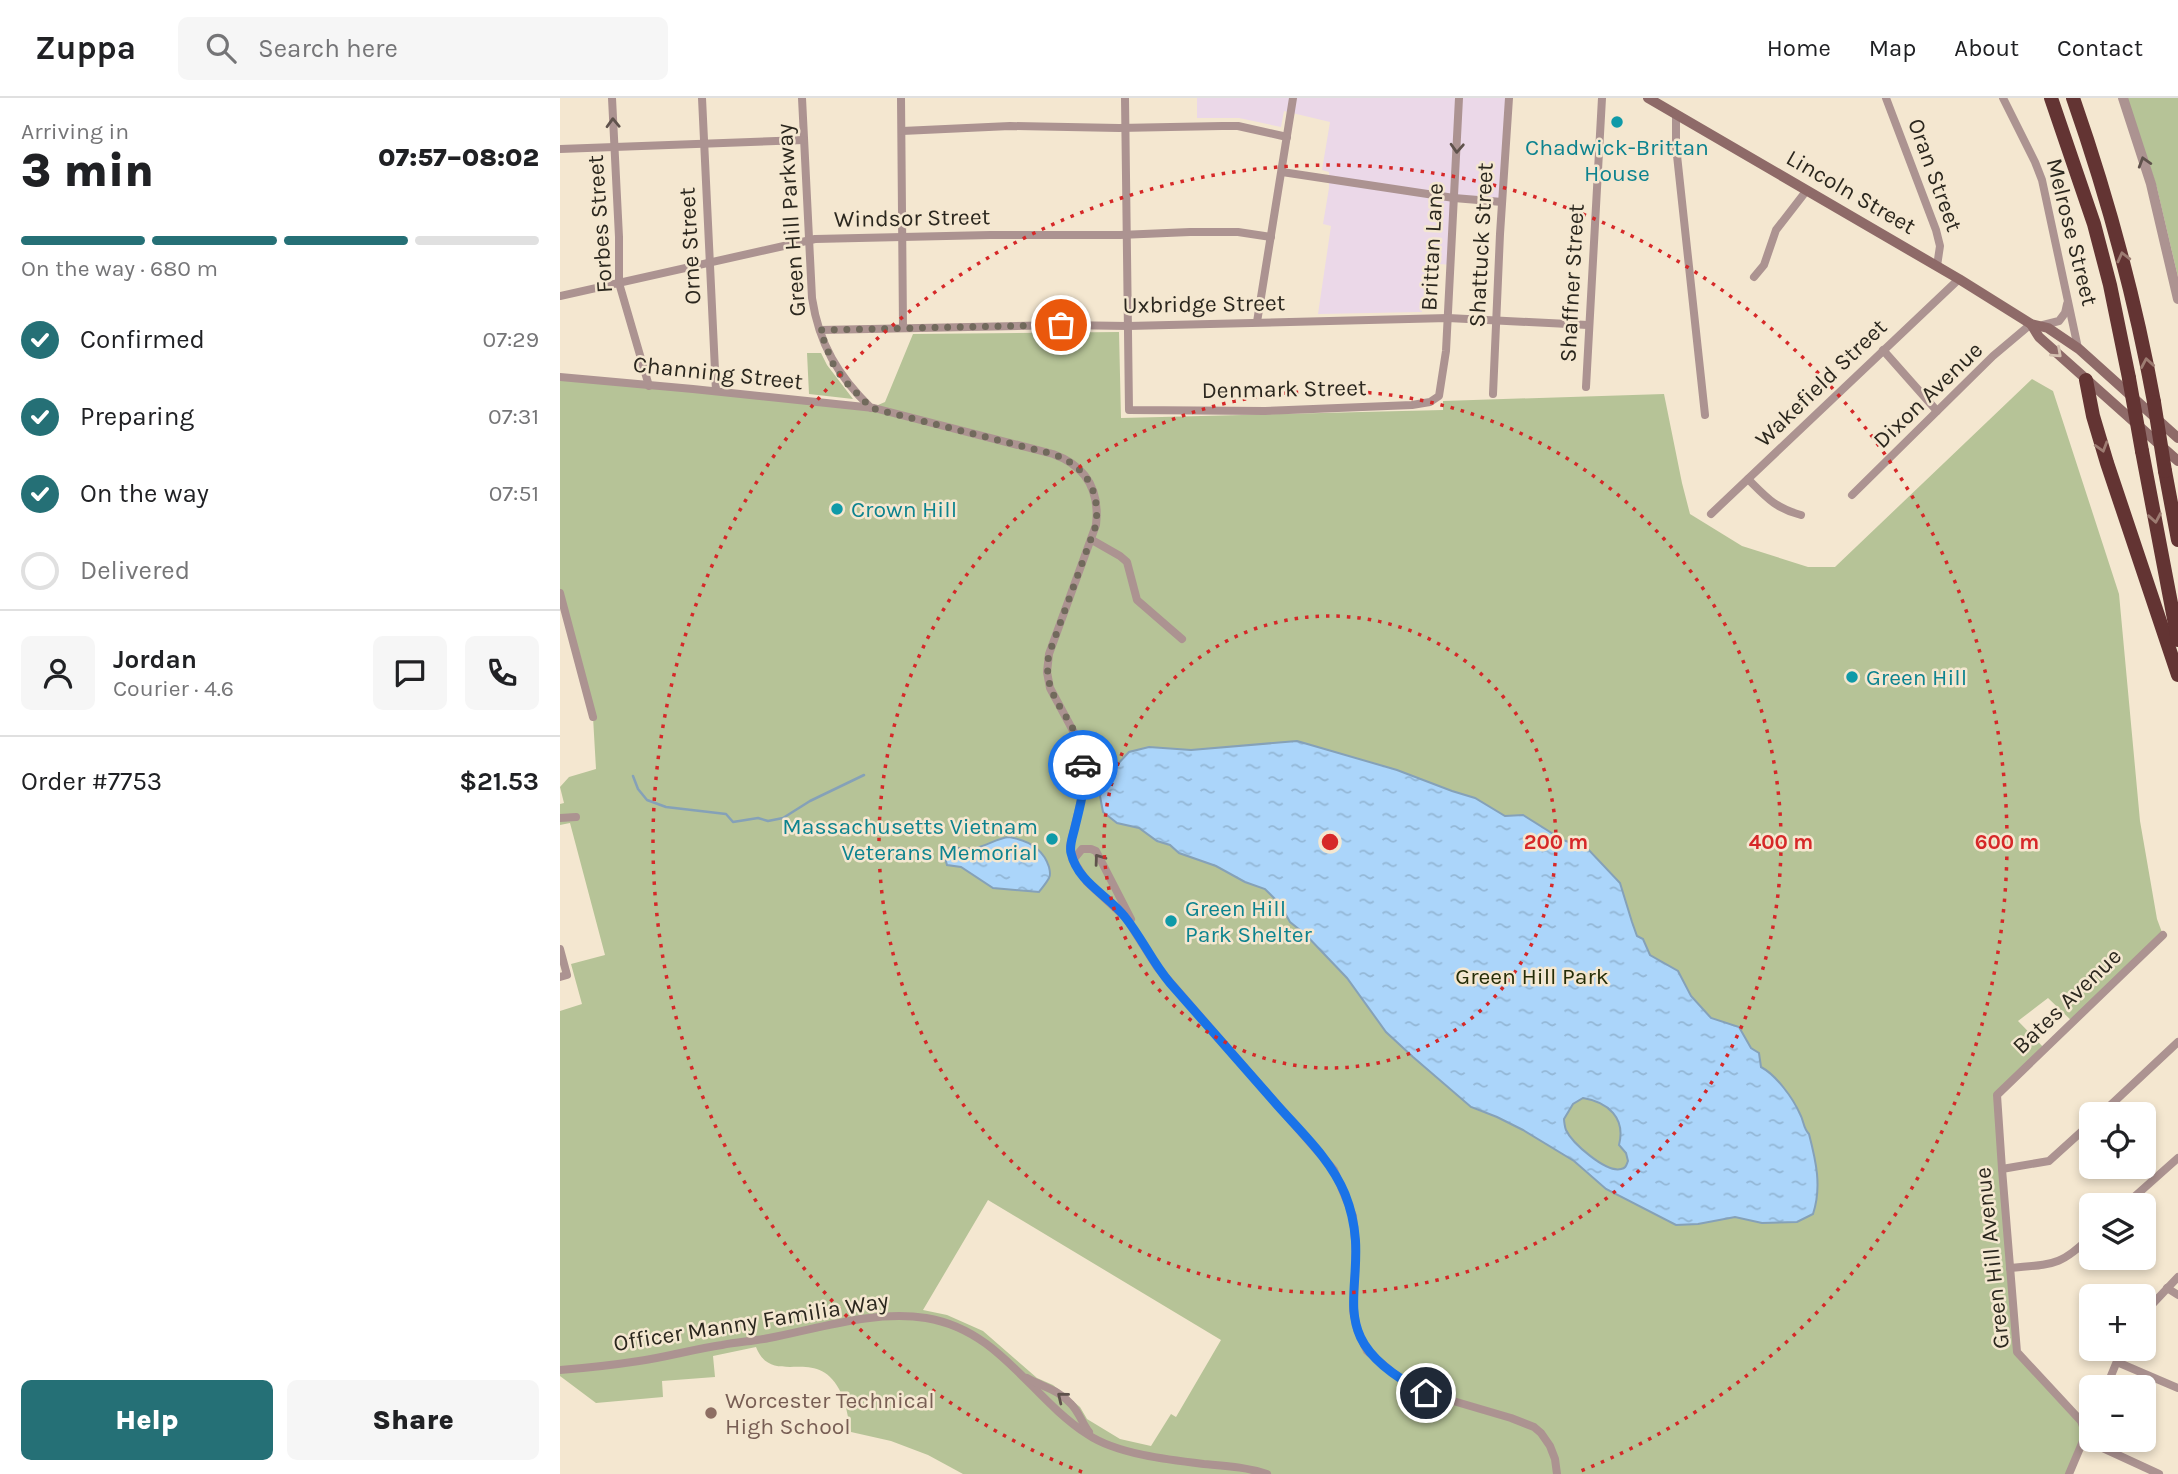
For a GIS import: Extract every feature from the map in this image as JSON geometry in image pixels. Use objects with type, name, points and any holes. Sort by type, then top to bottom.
[{"type":"highway","points":[[2051,98],[2094,224],[2110,285],[2178,640]]},
{"type":"highway","points":[[2073,98],[2118,237],[2139,324],[2178,540]]},
{"type":"highway","points":[[2086,380],[2092,416],[2178,675]]},
{"type":"main road","name":"Lincoln Street","points":[[1648,98],[2079,349],[2178,438]]},
{"type":"main road","name":"Lincoln Street","points":[[2036,324],[2039,337],[2178,461]]},
{"type":"main road","name":"Melrose Street","points":[[2079,349],[2086,380]]},
{"type":"street","name":"Forbes Street","points":[[612,98],[619,283],[649,386]]},
{"type":"street","name":"Orne Street","points":[[702,98],[716,391]]},
{"type":"street","name":"Green Hill Parkway","points":[[802,98],[812,298],[832,362],[843,379],[871,408]]},
{"type":"street","points":[[901,98],[903,327]]},
{"type":"street","points":[[1125,98],[1128,326]]},
{"type":"street","points":[[1257,322],[1293,98]]},
{"type":"street","name":"Brittan Lane","points":[[1438,398],[1443,381],[1448,318],[1460,98]]},
{"type":"street","name":"Shattuck Street","points":[[1493,394],[1509,98]]},
{"type":"street","name":"Shaffner Street","points":[[1586,387],[1602,98]]},
{"type":"street","name":"Oran Street","points":[[1886,98],[1936,230],[1940,246],[1937,266]]},
{"type":"street","name":"Melrose Street","points":[[2003,98],[2042,180],[2079,349]]},
{"type":"street","points":[[2123,98],[2154,196],[2178,299]]},
{"type":"street","points":[[1676,114],[1676,146],[1704,415]]},
{"type":"street","points":[[902,131],[997,127],[1238,126],[1287,137]]},
{"type":"street","points":[[560,149],[803,140]]},
{"type":"street","points":[[1282,172],[1454,198],[1502,202]]},
{"type":"street","points":[[1754,277],[1764,265],[1776,230],[1807,190]]},
{"type":"street","name":"Windsor Street","points":[[560,296],[810,241],[844,238],[1238,232],[1270,237]]},
{"type":"street","name":"Wakefield Street","points":[[1710,514],[1959,279]]},
{"type":"street","name":"Dixon Avenue","points":[[1852,495],[1993,356],[2036,324],[2053,324],[2059,321],[2065,313],[2068,301]]},
{"type":"street","name":"Uxbridge Street","points":[[820,330],[1448,318],[1588,325]]},
{"type":"street","name":"Denmark Street","points":[[1128,326],[1129,410],[1318,410],[1412,405],[1438,398]]},
{"type":"street","points":[[1883,350],[1937,411]]},
{"type":"street","name":"Channing Street","points":[[560,377],[871,408]]},
{"type":"street","points":[[871,408],[1053,454],[1069,460],[1087,478],[1095,496],[1097,514],[1092,540],[1049,654],[1047,672],[1052,695],[1077,738],[1083,766],[1083,792],[1070,846],[1073,860],[1087,882],[1121,912],[1157,967],[1334,1170],[1353,1216],[1356,1253],[1353,1311],[1357,1329],[1367,1351],[1397,1376],[1426,1393],[1534,1427],[1550,1446],[1557,1474]]},
{"type":"street","points":[[1748,479],[1772,503],[1785,511],[1801,515]]},
{"type":"street","points":[[1092,540],[1127,562],[1137,600],[1182,639]]},
{"type":"street","points":[[560,593],[593,718]]},
{"type":"street","points":[[560,818],[576,817]]},
{"type":"street","points":[[1073,860],[1082,849],[1096,851],[1138,935]]},
{"type":"street","name":"Bates Avenue","points":[[1997,1095],[2163,935]]},
{"type":"street","points":[[560,949],[563,976]]},
{"type":"street","points":[[2114,1102],[2178,1042]]},
{"type":"street","name":"Green Hill Avenue","points":[[1997,1095],[2017,1352],[2079,1419]]},
{"type":"street","points":[[2001,1168],[2049,1161],[2079,1134]]},
{"type":"street","points":[[2139,1193],[2178,1158]]},
{"type":"street","points":[[2010,1268],[2063,1260],[2079,1249]]},
{"type":"street","points":[[2156,1300],[2178,1277]]},
{"type":"street","points":[[2167,1288],[2178,1295]]},
{"type":"street","name":"Officer Manny Familia Way","points":[[560,1370],[639,1361],[849,1322],[904,1316],[937,1321],[973,1334],[1002,1355],[1072,1423],[1095,1439],[1140,1453],[1239,1467],[1266,1474]]},
{"type":"street","points":[[2112,1375],[2117,1362],[2178,1388]]},
{"type":"street","name":"Officer Manny Familia Way","points":[[1017,1370],[1031,1381],[1063,1396],[1095,1439]]},
{"type":"street","points":[[2069,1474],[2079,1451]]},
{"type":"street","points":[[2111,1452],[2159,1474]]},
{"type":"shaded area","points":[[1197,98],[1509,98],[1502,202],[1455,198],[1451,265],[1429,263],[1422,312],[1318,314],[1331,226],[1323,224],[1329,172],[1322,170],[1330,122],[1284,111],[1281,127],[1239,118],[1197,118]]},
{"type":"green space","points":[[2127,98],[2178,98],[2178,277],[2157,188]]},
{"type":"green space","name":"Green Hill Park","points":[[1119,332],[1121,418],[1443,410],[1443,401],[1664,394],[1690,514],[1742,546],[1808,567],[1835,567],[2032,379],[2053,391],[2119,594],[2140,821],[2157,919],[2163,935],[2074,1023],[2048,998],[2018,1021],[2045,1049],[1997,1095],[2017,1352],[2079,1419],[2079,1451],[2069,1474],[963,1474],[928,1455],[891,1441],[851,1432],[843,1399],[829,1376],[806,1367],[772,1365],[763,1359],[756,1347],[713,1356],[715,1377],[662,1381],[663,1397],[596,1403],[560,1376],[560,1011],[582,1004],[571,964],[605,955],[570,823],[560,825],[560,804],[564,803],[560,787],[569,777],[596,769],[593,717],[560,593],[560,377],[871,408],[885,402],[913,334]],"holes":[[[988,1200],[1221,1340],[1176,1417],[1171,1414],[1151,1446],[1120,1439],[1087,1419],[1080,1407],[1053,1385],[1037,1378],[983,1331],[947,1315],[923,1310]]]},
{"type":"green space","points":[[807,353],[821,353],[853,399],[809,394]]},
{"type":"water","points":[[1297,741],[1397,770],[1475,798],[1505,816],[1523,815],[1563,840],[1587,848],[1620,883],[1637,936],[1643,939],[1650,955],[1678,971],[1691,996],[1711,1018],[1739,1027],[1751,1048],[1759,1053],[1761,1067],[1778,1081],[1793,1101],[1809,1134],[1816,1164],[1818,1184],[1813,1214],[1797,1222],[1762,1223],[1735,1217],[1676,1225],[1606,1189],[1574,1161],[1523,1130],[1471,1107],[1386,1032],[1347,978],[1290,922],[1280,904],[1265,889],[1245,882],[1216,866],[1179,853],[1139,828],[1117,823],[1103,812],[1100,796],[1103,789],[1116,766],[1129,752],[1149,747],[1191,750]],"holes":[[[1583,1098],[1607,1108],[1617,1119],[1620,1127],[1619,1145],[1626,1153],[1628,1161],[1624,1168],[1615,1169],[1599,1162],[1582,1149],[1566,1130],[1564,1119],[1573,1104]]]},
{"type":"water","points":[[1009,837],[1034,846],[1046,860],[1050,876],[1039,892],[993,888],[961,867],[947,865],[946,851],[950,849],[975,848]]},
{"type":"waterway","points":[[633,776],[638,789],[647,800],[666,807],[726,814],[733,822],[783,818],[810,801],[864,775]]},
{"type":"way so far","points":[[1061,325],[820,330],[832,362],[843,379],[871,408],[1053,454],[1069,460],[1087,478],[1097,506],[1096,525],[1049,654],[1047,672],[1052,695],[1077,738],[1083,765]]},
{"type":"place","name":"Chadwick-Brittan House","points":[[1617,122]]},
{"type":"place","name":"Crown Hill","points":[[837,509]]},
{"type":"place","name":"Green Hill","points":[[1852,677]]},
{"type":"place","name":"Massachusetts Vietnam Veterans Memorial","points":[[1052,839]]},
{"type":"place","name":"Green Hill Park Shelter","points":[[1171,921]]},
{"type":"place","name":"Worcester Technical High School","points":[[711,1413]]},
{"type":"route","points":[[1083,765],[1085,783],[1070,846],[1079,871],[1087,882],[1126,918],[1157,967],[1334,1170],[1353,1216],[1356,1253],[1352,1306],[1357,1329],[1367,1351],[1405,1381],[1426,1393]]}]
